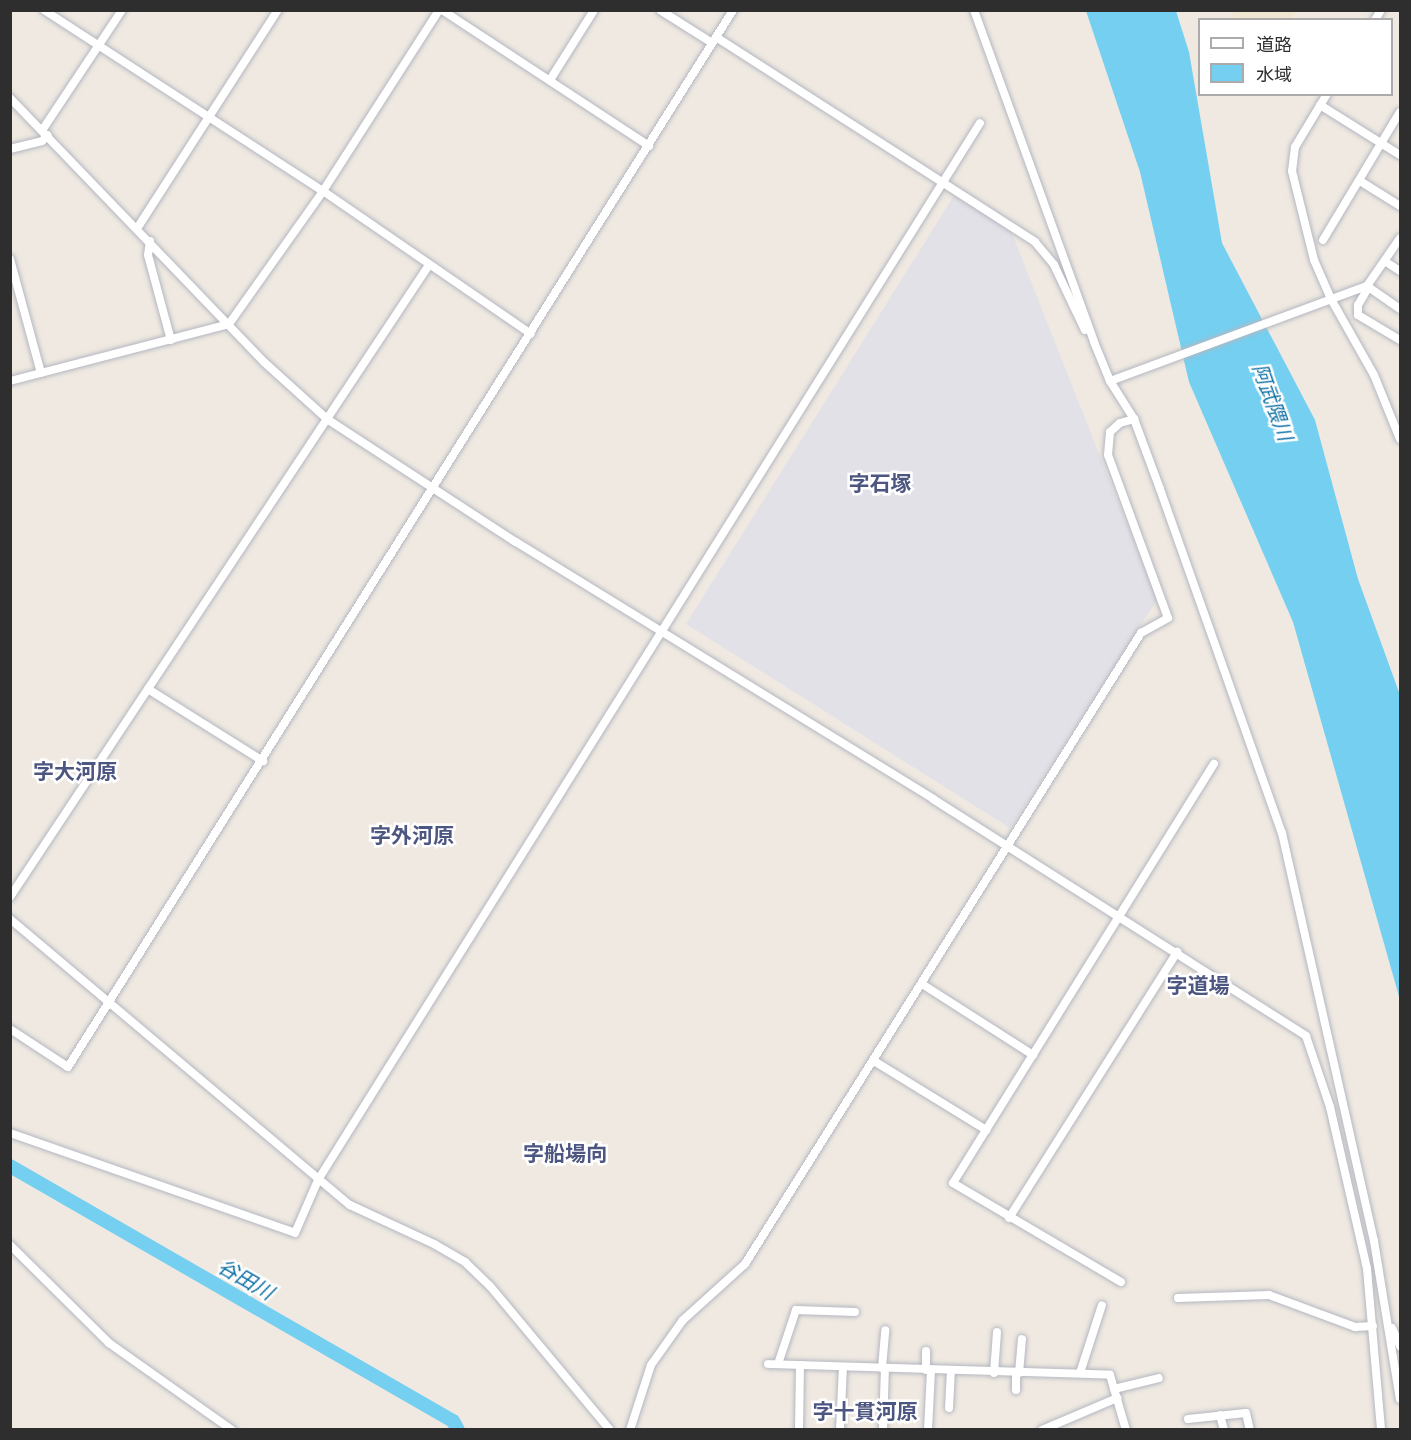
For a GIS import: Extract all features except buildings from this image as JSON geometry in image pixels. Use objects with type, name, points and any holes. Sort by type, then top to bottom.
[{"type":"street","points":[[44,10],[323,191],[531,334]]},
{"type":"street","points":[[10,149],[42,141],[122,10]]},
{"type":"street","points":[[138,227],[278,10]]},
{"type":"street","points":[[10,381],[229,324],[323,191],[441,10],[649,146]]},
{"type":"street","points":[[550,80],[594,10]]},
{"type":"street","points":[[660,10],[714,40],[1045,250],[1114,379],[1134,419],[1282,833],[1390,1326],[1401,1399]]},
{"type":"street","points":[[10,1029],[68,1068],[435,489],[733,10]]},
{"type":"street","points":[[974,10],[1094,342]]},
{"type":"street","points":[[1326,96],[1295,147],[1292,171],[1314,260],[1331,299],[1374,375],[1401,439]]},
{"type":"street","points":[[10,98],[138,227],[294,392],[327,419],[1294,1027],[1311,1046],[1330,1107],[1367,1269],[1381,1430]]},
{"type":"street","points":[[1320,105],[1401,155]]},
{"type":"street","points":[[1323,240],[1401,112]]},
{"type":"street","points":[[10,1133],[295,1233],[318,1180],[980,123]]},
{"type":"street","points":[[1360,181],[1401,206]]},
{"type":"street","points":[[1401,238],[1358,304],[1358,315],[1401,340]]},
{"type":"street","points":[[150,241],[148,255],[171,340]]},
{"type":"street","points":[[10,258],[41,373]]},
{"type":"street","points":[[1386,262],[1401,271]]},
{"type":"street","points":[[10,897],[429,265]]},
{"type":"street","points":[[1114,379],[1320,302],[1367,287]]},
{"type":"street","points":[[1367,287],[1401,309]]},
{"type":"street","points":[[630,1430],[651,1365],[683,1320],[746,1264],[1141,633],[1168,618],[1108,455],[1110,432],[1120,423],[1134,419]]},
{"type":"street","points":[[148,689],[263,761]]},
{"type":"street","points":[[1121,1282],[953,1183],[1214,764]]},
{"type":"street","points":[[10,919],[318,1180],[363,1214],[435,1244],[465,1262],[490,1286],[610,1430]]},
{"type":"street","points":[[1010,1218],[1176,952]]},
{"type":"street","points":[[922,984],[1033,1055]]},
{"type":"street","points":[[874,1061],[986,1130]]},
{"type":"street","points":[[10,1245],[109,1343],[232,1430]]},
{"type":"street","points":[[1178,1298],[1269,1295],[1355,1327],[1373,1326]]},
{"type":"street","points":[[1080,1373],[1102,1305]]},
{"type":"street","points":[[778,1364],[796,1310],[855,1312]]},
{"type":"street","points":[[1390,1326],[1401,1346]]},
{"type":"street","points":[[883,1430],[885,1330]]},
{"type":"street","points":[[994,1373],[997,1332]]},
{"type":"street","points":[[1016,1390],[1022,1339]]},
{"type":"street","points":[[926,1351],[928,1430]]},
{"type":"street","points":[[768,1364],[1110,1375],[1126,1430]]},
{"type":"street","points":[[799,1430],[801,1365]]},
{"type":"street","points":[[840,1430],[843,1367]]},
{"type":"street","points":[[949,1408],[951,1371]]},
{"type":"street","points":[[1114,1389],[1159,1378]]},
{"type":"street","points":[[1042,1430],[1117,1398]]},
{"type":"street","points":[[1188,1419],[1246,1413],[1251,1430]]},
{"type":"street","points":[[1220,1415],[1224,1430]]},
{"type":"shaded area","points":[[1232,10],[1296,11],[1292,18],[1235,18]]},
{"type":"shaded area","points":[[955,194],[1011,231],[1157,600],[1010,828],[686,624]]},
{"type":"water","name":"阿武隈川","points":[[1086,11],[1176,11],[1189,52],[1222,243],[1315,420],[1358,579],[1400,695],[1400,1000],[1293,622],[1189,382],[1140,172]]},
{"type":"waterway","name":"谷田川","points":[[10,1166],[453,1421],[458,1430]]},
{"type":"district","name":"字石塚","points":[[880,484]]},
{"type":"district","name":"字大河原","points":[[75,772]]},
{"type":"district","name":"字外河原","points":[[412,836]]},
{"type":"district","name":"字道場","points":[[1198,986]]},
{"type":"district","name":"字船場向","points":[[565,1154]]},
{"type":"district","name":"字十貫河原","points":[[865,1412]]}]
